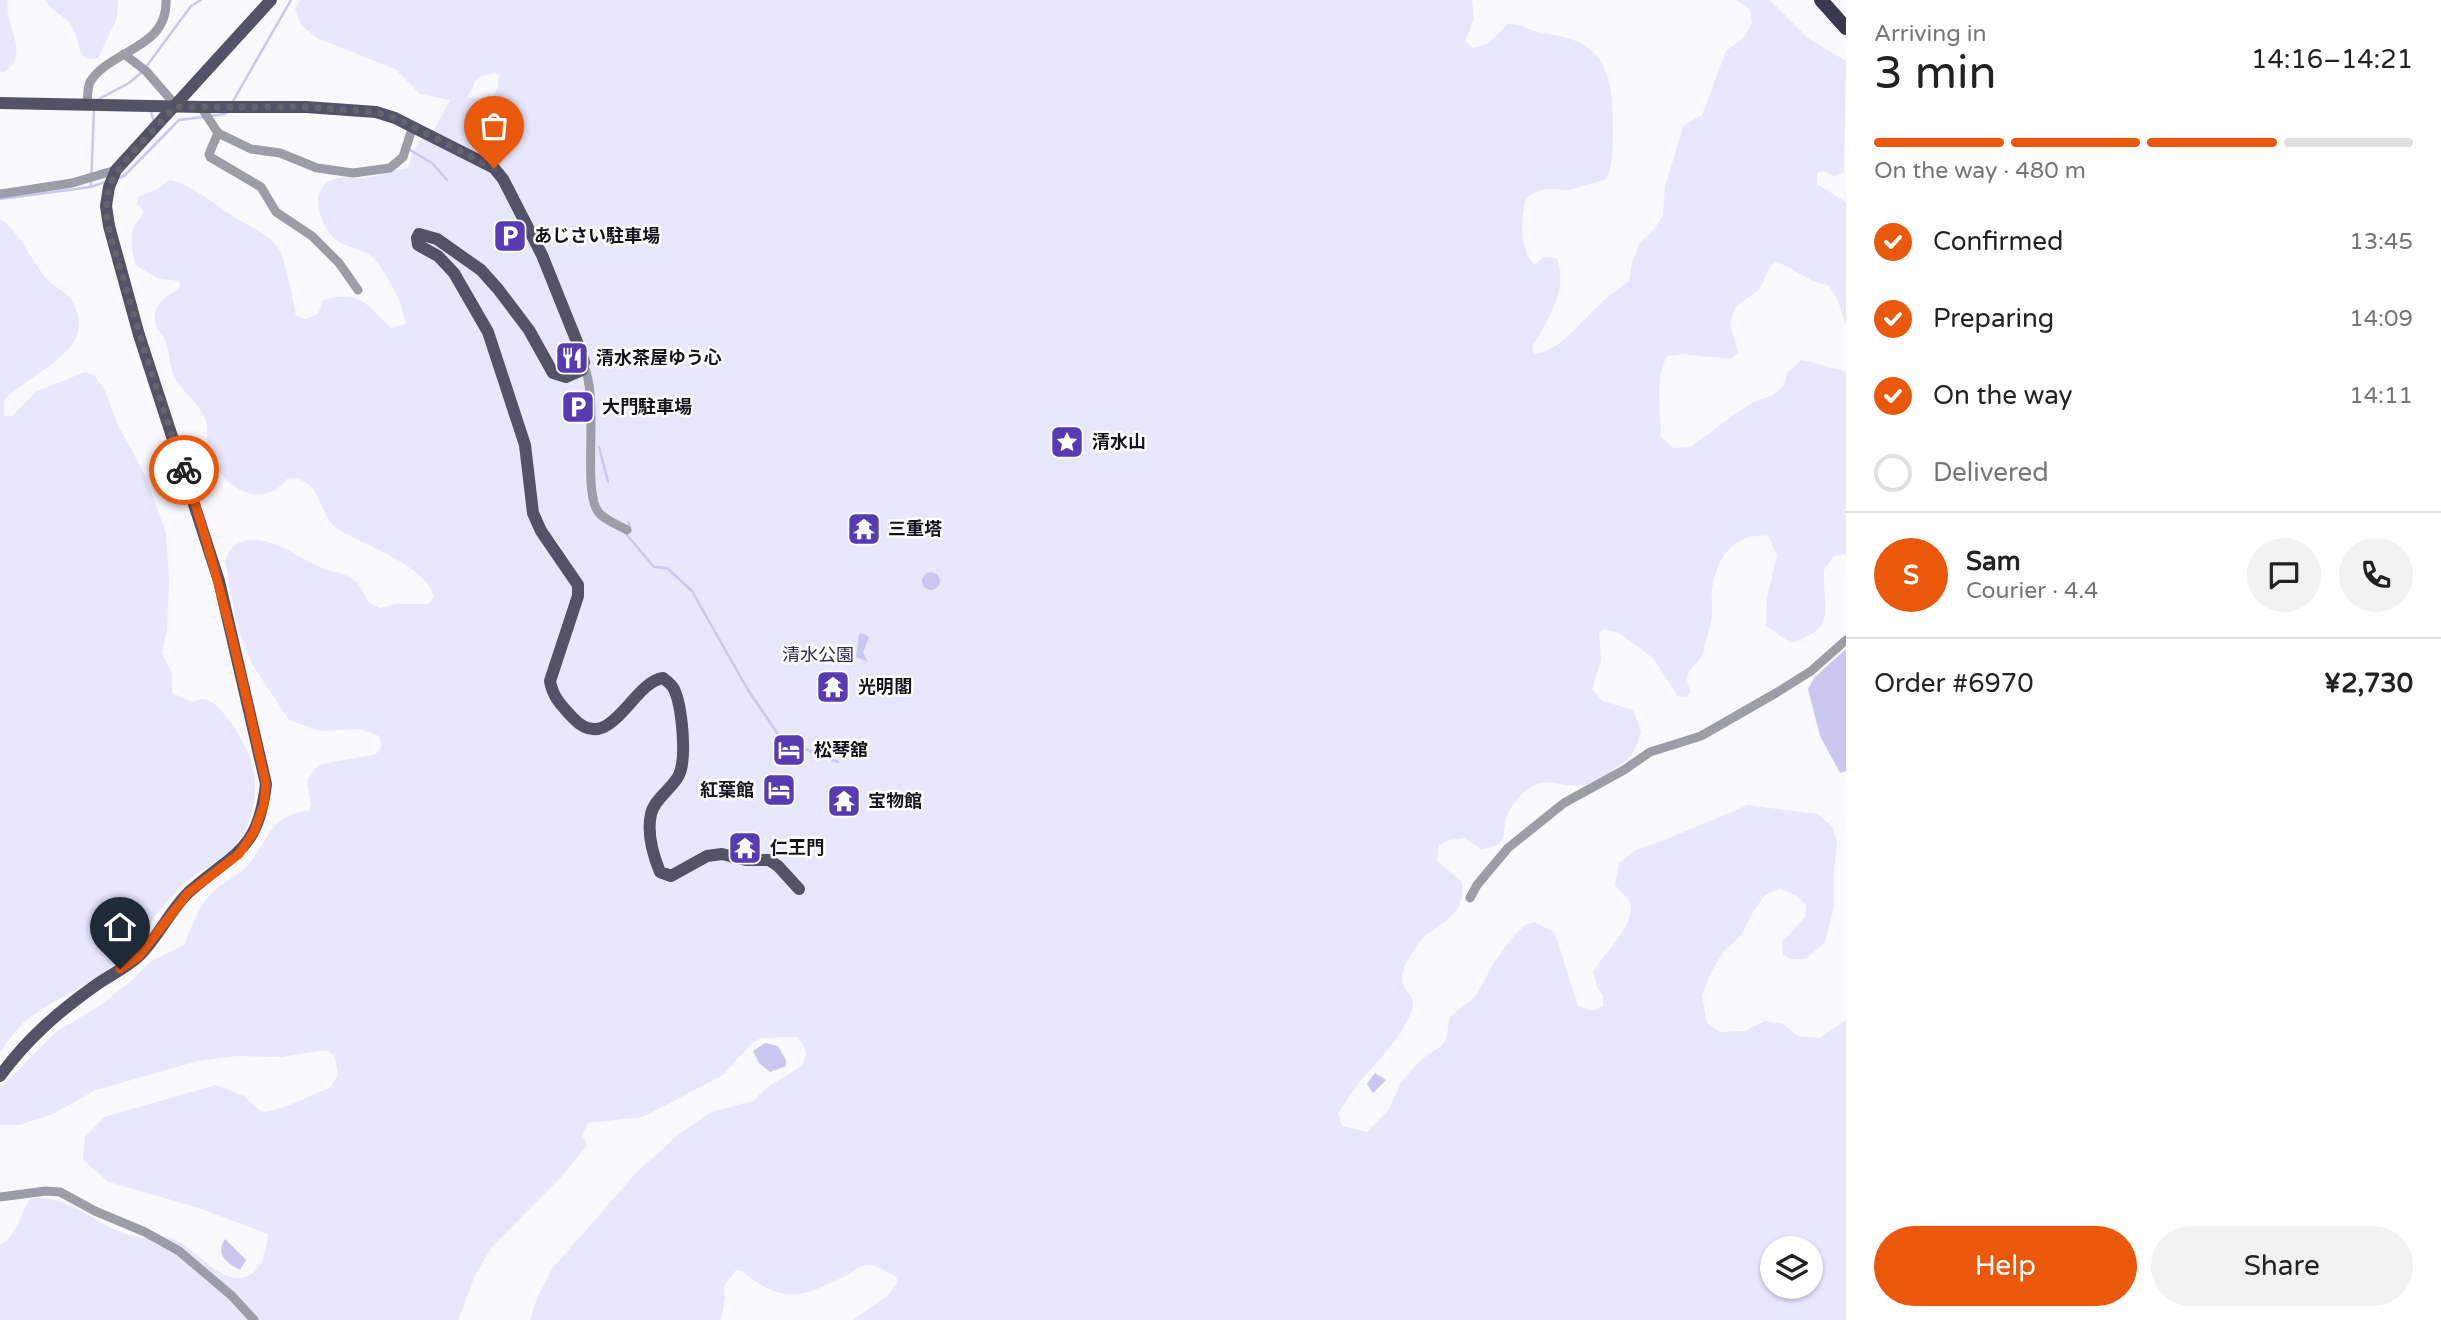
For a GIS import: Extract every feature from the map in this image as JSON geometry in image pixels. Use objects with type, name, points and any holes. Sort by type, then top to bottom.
[{"type":"highway","points":[[1821,0],[1846,28]]},
{"type":"main road","points":[[0,1076],[20,1048],[55,1015],[139,956],[188,893],[239,854],[254,832],[264,804],[266,784],[219,581],[139,335],[106,206],[109,187],[116,170],[271,0]]},
{"type":"main road","points":[[0,103],[352,109],[376,112],[413,126],[494,168],[503,178],[542,255],[581,352],[584,366],[572,376],[553,373],[529,330],[481,270],[437,239],[419,234],[417,238],[418,245],[438,257],[454,273],[488,332],[526,445],[533,513],[541,531],[578,585],[578,596],[550,681],[553,695],[579,724],[601,728],[612,722],[652,682],[663,678],[667,681],[674,689],[680,714],[683,755],[681,771],[676,781],[650,815],[654,856],[660,872],[671,876],[707,856],[722,854],[746,860],[763,859],[775,863],[799,889]]},
{"type":"street","points":[[87,104],[91,81],[156,31],[165,15],[166,0]]},
{"type":"street","points":[[124,54],[146,71],[173,101],[175,107]]},
{"type":"street","points":[[201,107],[218,133],[251,149],[280,153],[317,169],[353,173],[390,168],[402,157],[413,126]]},
{"type":"street","points":[[218,133],[209,152],[210,157],[261,187],[276,212],[312,236],[339,263],[358,290]]},
{"type":"street","points":[[0,194],[72,183],[116,170]]},
{"type":"street","points":[[584,366],[589,377],[591,394],[591,481],[594,506],[600,515],[627,530]]},
{"type":"street","points":[[1471,898],[1477,885],[1508,848],[1564,803],[1658,748],[1701,736],[1811,671],[1846,640]]},
{"type":"street","points":[[0,1197],[52,1191],[145,1232],[179,1251],[232,1296],[254,1320]]},
{"type":"green space","points":[[0,0],[8,0],[9,20],[16,48],[12,65],[3,73],[0,71]]},
{"type":"green space","points":[[46,0],[118,0],[117,18],[98,58],[86,59],[70,24]]},
{"type":"green space","name":"清水公園","points":[[300,0],[1472,0],[1474,19],[1465,41],[1473,48],[1487,44],[1508,24],[1571,39],[1581,43],[1599,58],[1611,91],[1613,147],[1607,179],[1569,190],[1543,189],[1526,197],[1522,224],[1526,251],[1535,265],[1543,257],[1557,258],[1560,270],[1555,304],[1532,346],[1534,354],[1544,352],[1561,342],[1602,302],[1629,281],[1632,263],[1640,243],[1663,215],[1665,186],[1684,125],[1702,115],[1726,51],[1745,37],[1752,23],[1750,10],[1737,0],[1770,0],[1808,38],[1846,61],[1844,172],[1834,176],[1825,171],[1817,173],[1817,184],[1846,202],[1846,325],[1837,298],[1829,286],[1813,281],[1776,261],[1771,265],[1759,290],[1736,306],[1730,323],[1738,353],[1730,359],[1683,354],[1668,356],[1661,372],[1660,383],[1661,437],[1673,448],[1691,447],[1754,402],[1773,395],[1784,385],[1787,373],[1801,360],[1846,371],[1846,554],[1834,556],[1824,570],[1825,616],[1822,624],[1816,631],[1791,643],[1766,626],[1767,598],[1777,555],[1768,536],[1756,536],[1736,543],[1718,567],[1712,589],[1710,628],[1702,656],[1688,673],[1687,681],[1691,692],[1686,697],[1678,696],[1653,658],[1619,633],[1605,629],[1599,632],[1601,660],[1592,689],[1602,701],[1633,710],[1641,731],[1634,751],[1619,766],[1585,785],[1547,782],[1533,785],[1510,809],[1503,839],[1497,845],[1481,849],[1464,838],[1449,840],[1439,845],[1437,861],[1462,882],[1459,905],[1448,919],[1423,938],[1408,960],[1402,975],[1404,986],[1413,1002],[1408,1020],[1395,1041],[1356,1087],[1338,1114],[1342,1126],[1367,1132],[1389,1110],[1401,1082],[1422,1059],[1441,1046],[1446,1039],[1450,1017],[1475,997],[1494,963],[1526,924],[1535,922],[1555,933],[1578,1006],[1593,1011],[1603,1006],[1603,995],[1597,987],[1593,972],[1629,919],[1630,902],[1615,885],[1619,863],[1635,850],[1748,805],[1817,814],[1832,826],[1837,842],[1834,906],[1825,942],[1806,959],[1791,959],[1783,955],[1782,942],[1805,917],[1806,905],[1797,896],[1780,889],[1765,895],[1741,935],[1724,951],[1710,974],[1702,996],[1707,1023],[1719,1032],[1745,1031],[1765,1021],[1783,1024],[1798,1036],[1820,1038],[1846,1020],[1846,1320],[853,1320],[887,1296],[898,1282],[896,1277],[877,1267],[866,1265],[813,1291],[801,1294],[779,1293],[736,1270],[724,1286],[721,1320],[530,1320],[537,1298],[552,1269],[637,1172],[679,1134],[711,1112],[753,1101],[766,1088],[802,1066],[806,1055],[804,1046],[797,1037],[761,1038],[751,1044],[723,1075],[643,1117],[588,1123],[582,1135],[587,1145],[562,1176],[492,1247],[476,1273],[458,1320],[0,1320],[0,1245],[14,1230],[30,1199],[44,1198],[72,1206],[125,1234],[170,1238],[228,1276],[238,1278],[253,1273],[263,1258],[268,1234],[199,1208],[109,1182],[83,1160],[85,1137],[104,1117],[216,1085],[244,1096],[262,1112],[288,1106],[330,1088],[338,1075],[335,1057],[327,1050],[281,1057],[237,1056],[198,1061],[96,1090],[53,1114],[19,1125],[0,1125],[0,1090],[3,1085],[56,1032],[99,1006],[130,982],[151,961],[184,945],[197,915],[210,895],[247,866],[277,824],[295,813],[308,811],[311,805],[307,781],[318,765],[376,754],[382,746],[379,736],[360,729],[320,731],[289,720],[252,664],[238,630],[225,561],[232,548],[252,540],[274,544],[313,564],[352,578],[368,602],[380,608],[396,604],[429,604],[434,597],[429,586],[408,566],[331,523],[314,490],[308,484],[288,478],[277,489],[265,494],[254,494],[242,491],[222,475],[209,451],[205,418],[174,376],[167,344],[156,326],[155,314],[159,304],[178,290],[180,285],[178,281],[157,278],[135,265],[132,234],[143,210],[137,204],[138,197],[158,189],[170,180],[194,190],[273,242],[283,261],[296,316],[305,319],[318,314],[323,300],[347,296],[362,301],[392,328],[405,324],[399,299],[381,267],[367,253],[334,238],[324,225],[318,198],[326,184],[334,179],[366,178],[408,168],[416,146],[423,138],[433,133],[450,100],[420,94],[395,69],[317,38],[301,25],[295,9]],"holes":[[[494,73],[499,75],[498,88],[490,99],[467,97],[477,79]]]},
{"type":"green space","points":[[0,219],[20,239],[46,278],[70,298],[78,316],[78,332],[71,346],[60,358],[4,401],[4,416],[13,416],[35,392],[85,372],[94,375],[105,391],[118,425],[146,477],[166,533],[169,580],[167,630],[162,653],[172,673],[172,693],[192,702],[207,700],[222,711],[235,728],[248,753],[255,784],[251,815],[245,830],[225,855],[178,889],[115,963],[94,979],[32,1016],[0,1052]]},
{"type":"water","points":[[927,572],[935,572],[940,581],[938,588],[927,590],[922,585],[922,577]]},
{"type":"water","points":[[861,633],[869,637],[863,652],[868,662],[856,657]]},
{"type":"water","points":[[1846,649],[1846,771],[1840,773],[1820,736],[1808,689],[1814,678]]},
{"type":"water","points":[[765,1043],[778,1046],[786,1060],[786,1066],[770,1072],[759,1063],[753,1051]]},
{"type":"water","points":[[1375,1073],[1386,1080],[1373,1093],[1367,1084]]},
{"type":"water","points":[[225,1239],[246,1260],[240,1270],[222,1254]]},
{"type":"waterway","points":[[146,67],[191,6],[201,0]]},
{"type":"waterway","points":[[232,103],[291,0]]},
{"type":"waterway","points":[[97,100],[129,83],[142,72]]},
{"type":"waterway","points":[[91,186],[94,109]]},
{"type":"waterway","points":[[149,111],[153,119]]},
{"type":"waterway","points":[[210,116],[227,112]]},
{"type":"waterway","points":[[118,178],[124,176],[179,120],[203,117]]},
{"type":"waterway","points":[[410,150],[432,163],[447,180]]},
{"type":"waterway","points":[[0,199],[91,187],[105,182]]},
{"type":"waterway","points":[[599,447],[608,482]]},
{"type":"waterway","points":[[628,522],[630,526],[627,535],[654,567],[667,568],[692,591],[748,690],[778,734]]},
{"type":"waterway","points":[[805,749],[838,762]]},
{"type":"way so far","points":[[184,470],[139,335],[106,206],[109,187],[116,170],[175,107],[306,107],[376,112],[396,118],[494,168]]},
{"type":"place","name":"あじさい駐車場","points":[[510,236]]},
{"type":"place","name":"清水茶屋ゆう心","points":[[572,358]]},
{"type":"place","name":"大門駐車場","points":[[578,407]]},
{"type":"place","name":"清水山","points":[[1067,442]]},
{"type":"place","name":"三重塔","points":[[864,529]]},
{"type":"place","name":"光明閣","points":[[833,687]]},
{"type":"place","name":"松琴舘","points":[[789,750]]},
{"type":"place","name":"紅葉館","points":[[779,790]]},
{"type":"place","name":"宝物館","points":[[844,801]]},
{"type":"place","name":"仁王門","points":[[745,848]]},
{"type":"route","points":[[120,969],[139,956],[188,893],[239,854],[254,832],[264,804],[266,784],[219,581],[184,470]]}]
